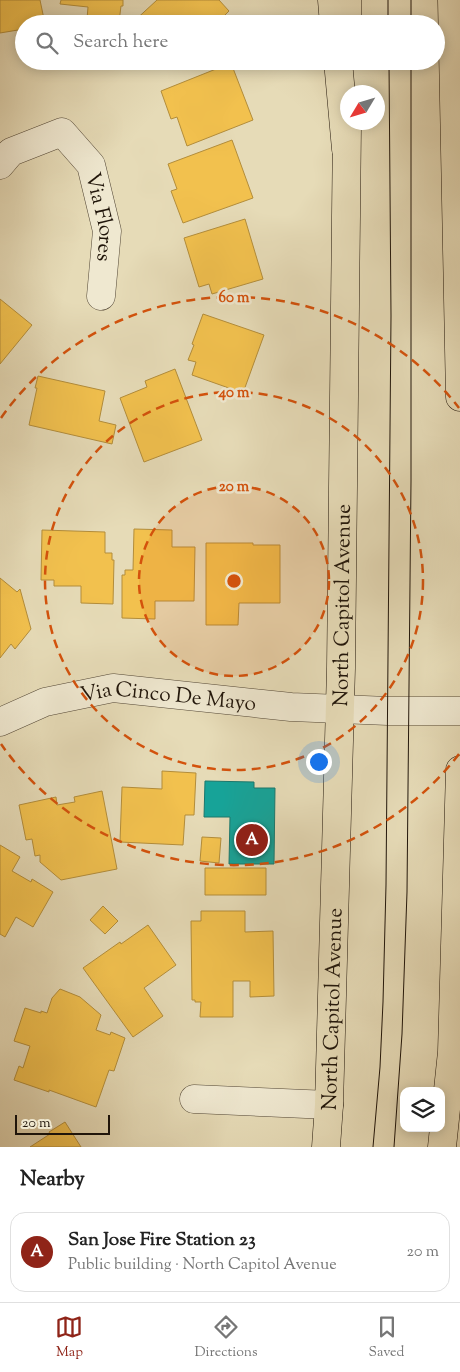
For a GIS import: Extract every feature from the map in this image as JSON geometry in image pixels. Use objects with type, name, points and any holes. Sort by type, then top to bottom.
[{"type":"main road","points":[[332,0],[333,15]]},
{"type":"main road","points":[[347,0],[347,15]]},
{"type":"main road","points":[[452,0],[460,397]]},
{"type":"main road","points":[[339,70],[346,149]]},
{"type":"main road","name":"North Capitol Avenue","points":[[326,1147],[329,1105],[340,709],[347,70]]},
{"type":"main road","points":[[442,1147],[452,1052],[460,770]]},
{"type":"street","name":"Via Flores","points":[[0,165],[11,152],[62,132],[92,165],[107,231],[101,296]]},
{"type":"street","name":"Via Cinco De Mayo","points":[[0,722],[45,702],[113,688],[291,707],[388,711],[460,711]]},
{"type":"street","points":[[194,1099],[329,1105]]},
{"type":"building: Homes","points":[[0,0],[40,0],[43,15],[15,15],[15,30],[0,33]]},
{"type":"building: Homes","points":[[61,0],[123,0],[120,15],[87,15],[88,7],[60,4]]},
{"type":"building: Homes","points":[[157,0],[219,0],[229,11],[225,15],[141,15]]},
{"type":"building: Homes","points":[[214,70],[234,70],[253,120],[187,146],[177,117],[171,119],[161,91]]},
{"type":"building: Homes","points":[[232,140],[253,198],[183,223],[171,191],[177,189],[168,164]]},
{"type":"building: Homes","points":[[245,219],[263,279],[212,294],[209,284],[199,287],[184,238]]},
{"type":"building: Homes","points":[[0,299],[32,325],[0,364]]},
{"type":"building: Homes","points":[[203,314],[264,335],[243,393],[192,375],[196,362],[188,360]]},
{"type":"building: Homes","points":[[175,369],[202,440],[144,462],[120,398],[147,387],[145,381]]},
{"type":"building: Homes","points":[[38,376],[105,391],[99,421],[116,425],[112,444],[29,425]]},
{"type":"building: Homes","points":[[134,529],[172,530],[172,547],[195,547],[194,601],[155,601],[155,619],[122,618],[122,575],[125,575],[125,570],[133,570]]},
{"type":"building: Homes","points":[[42,530],[105,532],[105,553],[112,553],[112,560],[114,560],[113,604],[81,603],[81,586],[54,586],[54,580],[41,580]]},
{"type":"building: Homes","points":[[206,543],[280,545],[280,603],[239,603],[238,625],[206,625]]},
{"type":"building: Homes","points":[[0,578],[17,592],[20,589],[31,629],[15,649],[11,644],[0,658]]},
{"type":"building: Homes","points":[[162,771],[196,773],[194,815],[185,815],[183,845],[120,842],[122,787],[162,789]]},
{"type":"building: Homes","points":[[102,791],[117,869],[61,880],[40,862],[40,855],[35,856],[32,839],[26,840],[19,805],[56,797],[57,805],[75,802],[74,797]]},
{"type":"building: Homes","points":[[202,837],[221,838],[219,863],[200,861]]},
{"type":"building: Homes","points":[[0,845],[20,857],[12,871],[31,882],[32,879],[53,892],[33,927],[16,917],[5,937],[0,934]]},
{"type":"building: Homes","points":[[205,868],[266,868],[266,895],[205,895]]},
{"type":"building: Homes","points":[[103,906],[118,921],[105,934],[90,920]]},
{"type":"building: Homes","points":[[201,911],[245,911],[245,932],[273,931],[274,996],[250,997],[250,981],[233,981],[233,1017],[200,1017],[201,1002],[192,1000],[191,921],[201,921]]},
{"type":"building: Homes","points":[[148,925],[176,965],[144,988],[163,1016],[133,1037],[83,968]]},
{"type":"building: Homes","points":[[60,989],[80,997],[101,1015],[96,1030],[110,1035],[111,1032],[125,1038],[114,1071],[109,1070],[96,1107],[14,1080],[19,1066],[23,1068],[30,1046],[14,1041],[25,1008],[47,1013],[52,998]]},
{"type":"building: Homes","points":[[65,1122],[81,1147],[30,1147],[50,1134],[49,1132]]},
{"type":"building: Public","points":[[205,781],[254,782],[254,788],[275,788],[274,864],[229,864],[230,817],[204,817]]},
{"type":"tram line","points":[[388,0],[388,15]]},
{"type":"tram line","points":[[411,0],[411,15]]},
{"type":"tram line","points":[[373,1147],[380,1067],[386,885],[391,316],[389,70]]},
{"type":"tram line","points":[[394,1147],[402,1034],[407,892],[411,481],[411,70]]},
{"type":"place","name":"San Jose Fire Station 23","points":[[252,840]]}]
